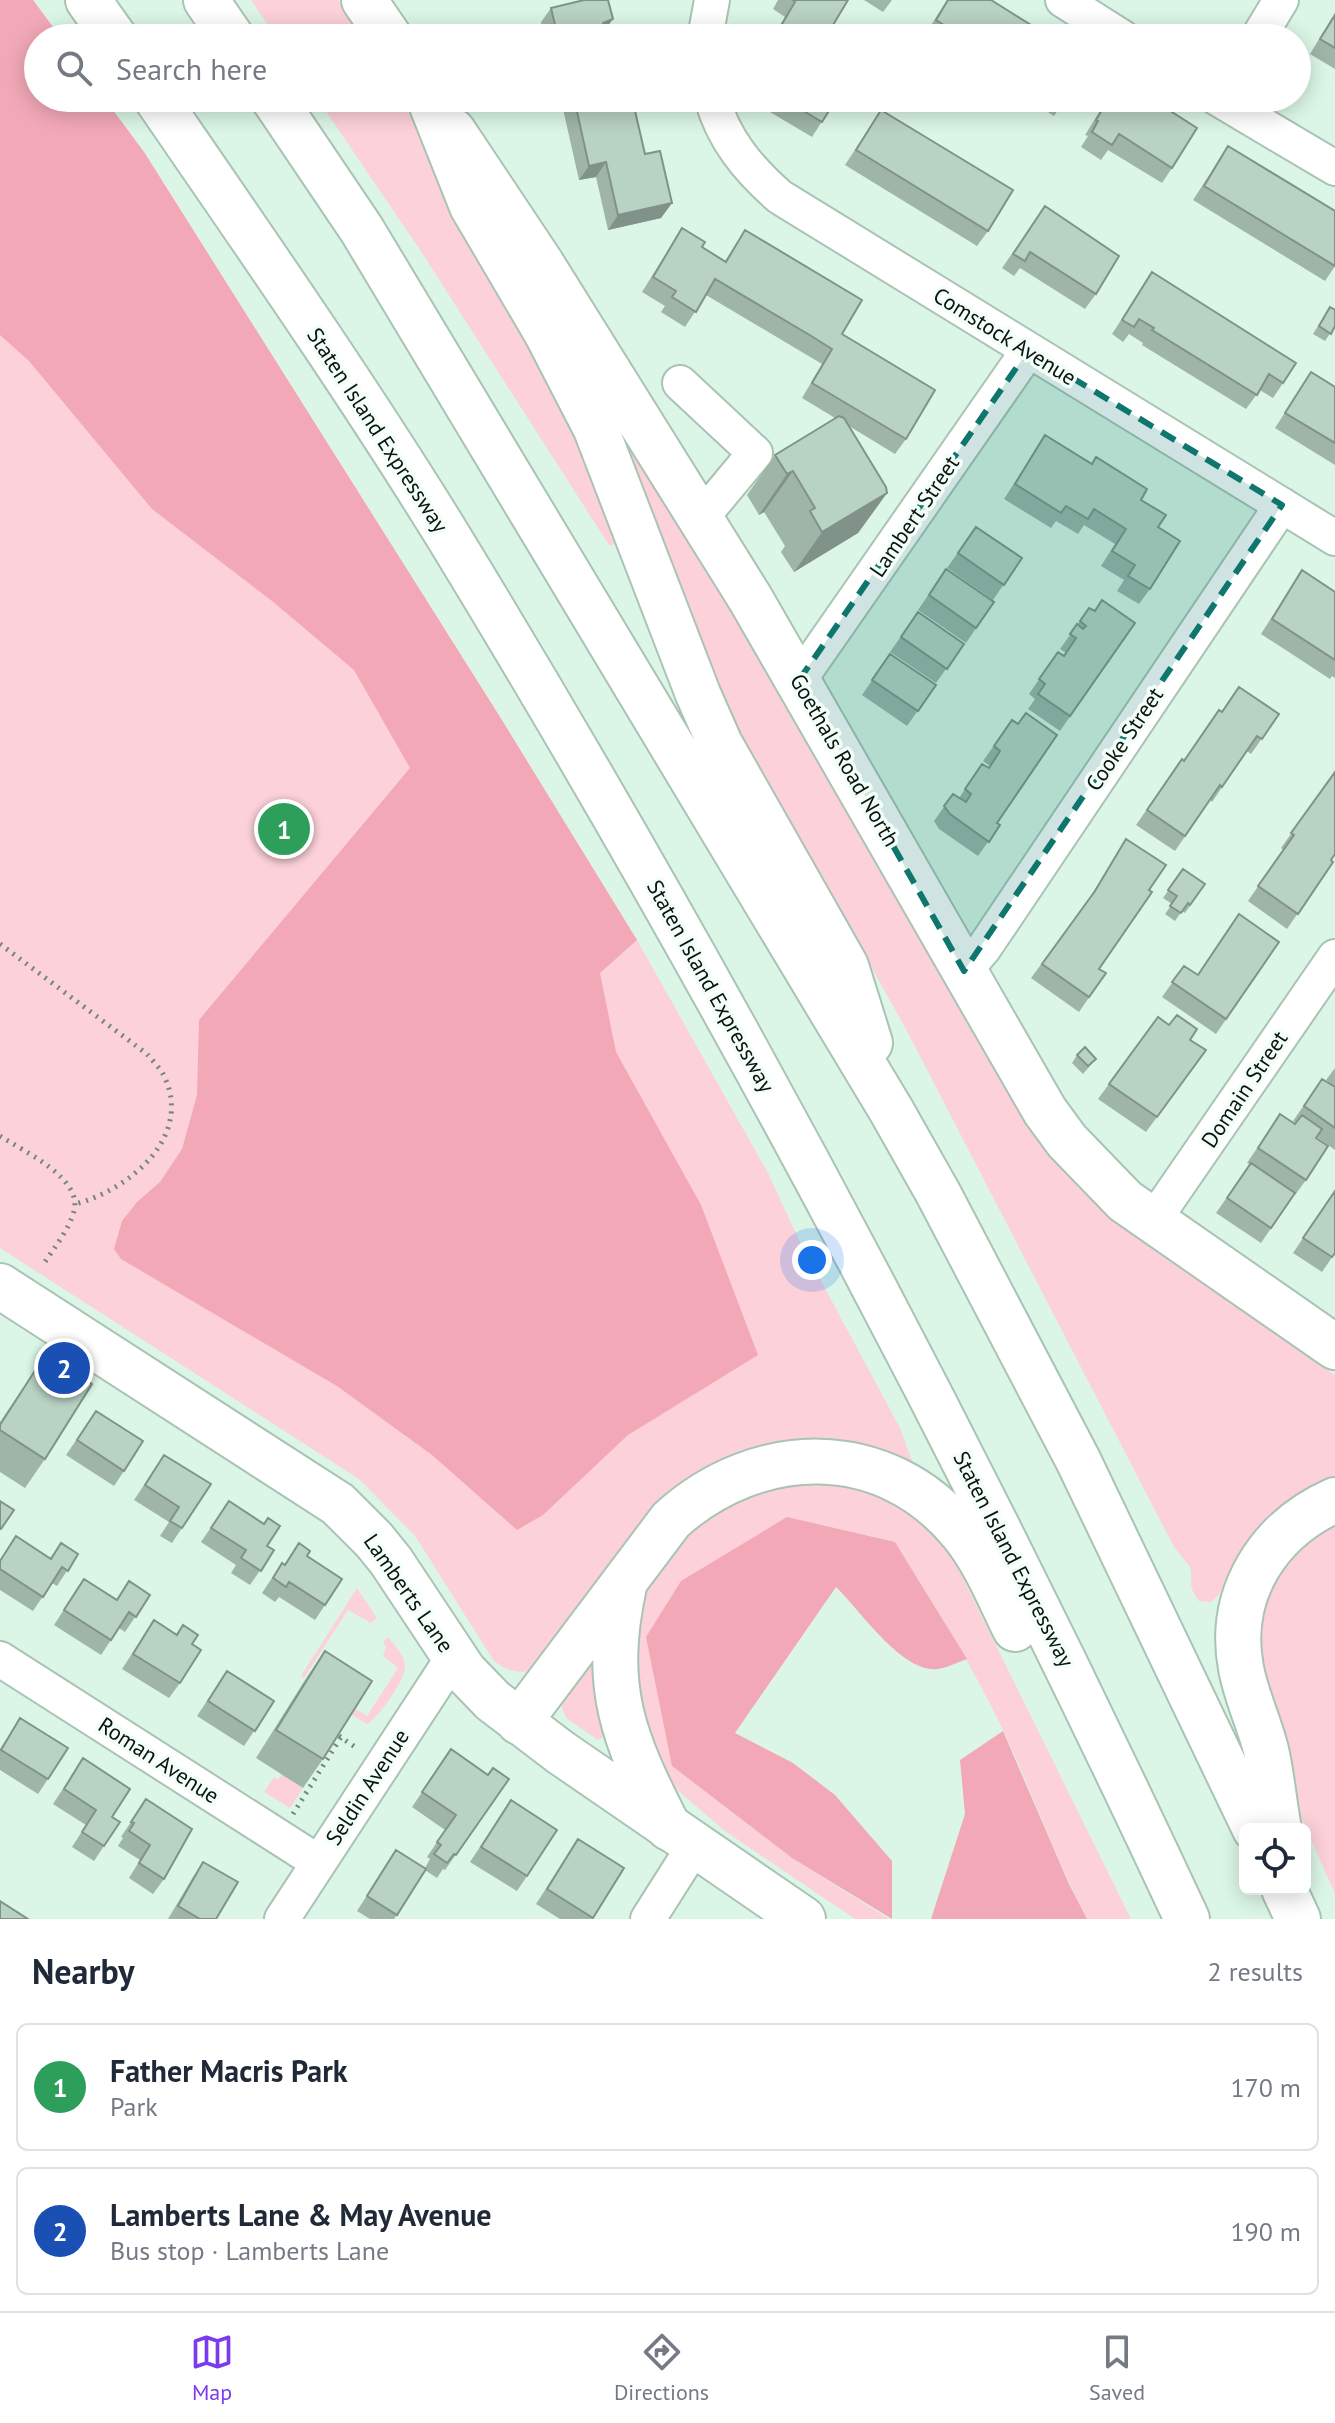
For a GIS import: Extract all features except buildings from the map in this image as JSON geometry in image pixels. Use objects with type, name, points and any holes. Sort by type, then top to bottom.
[{"type":"main road","points":[[88,0],[105,24]]},
{"type":"main road","points":[[206,0],[222,24]]},
{"type":"main road","points":[[364,0],[380,24]]},
{"type":"main road","name":"Staten Island Expressway","points":[[165,112],[445,532],[699,961],[971,1473],[1187,1919]]},
{"type":"main road","points":[[282,112],[362,230],[891,1110],[959,1231],[1078,1460],[1252,1823]]},
{"type":"main road","points":[[435,112],[472,206],[546,332],[596,429],[720,744],[846,966],[891,1110]]},
{"type":"main road","name":"Goethals Road North","points":[[439,112],[541,263],[701,518],[799,680],[1045,1111],[1095,1171],[1125,1201],[1335,1347]]},
{"type":"main road","name":"Lamberts Lane","points":[[13,1288],[338,1504],[391,1561],[454,1656],[480,1688],[519,1722],[803,1919]]},
{"type":"main road","points":[[519,1722],[626,1577],[671,1520],[691,1502],[720,1484],[755,1469],[782,1463],[826,1461],[849,1464],[889,1478],[932,1503],[962,1533],[976,1553],[1040,1679],[1131,1799]]},
{"type":"main road","points":[[1278,1823],[1265,1749],[1240,1665],[1238,1634],[1241,1606],[1254,1571],[1266,1553],[1300,1521],[1335,1500]]},
{"type":"main road","points":[[626,1577],[613,1654],[618,1706],[636,1760],[682,1836]]},
{"type":"street","points":[[708,24],[712,0]]},
{"type":"street","points":[[1063,0],[1101,24]]},
{"type":"street","points":[[1266,24],[1281,0]]},
{"type":"street","name":"Comstock Avenue","points":[[718,112],[732,145],[754,174],[780,197],[1335,538]]},
{"type":"street","points":[[1242,112],[1335,168]]},
{"type":"street","name":"Lambert Street","points":[[799,680],[1028,351]]},
{"type":"street","points":[[680,383],[755,453],[701,518]]},
{"type":"street","name":"Cooke Street","points":[[964,971],[984,948],[1282,505]]},
{"type":"street","name":"Domain Street","points":[[1153,1221],[1335,957]]},
{"type":"street","name":"Seldin Avenue","points":[[282,1919],[454,1656]]},
{"type":"street","name":"Roman Avenue","points":[[0,1659],[318,1862]]},
{"type":"street","points":[[648,1919],[682,1836]]},
{"type":"path","points":[[0,944],[147,1054],[162,1073],[171,1098],[171,1119],[164,1142],[151,1158],[133,1175],[95,1199],[75,1204]]},
{"type":"path","points":[[0,1136],[56,1172],[69,1184],[75,1204],[73,1216],[13,1288]]},
{"type":"path","points":[[293,1814],[339,1735],[358,1749]]},
{"type":"highlighted area","points":[[1028,351],[1282,505],[964,971],[799,680]]},
{"type":"shaded area","points":[[0,0],[33,0],[51,24],[24,24],[24,112],[114,112],[146,155],[637,940],[768,1173],[799,1240],[900,1428],[916,1472],[779,1452],[533,1671],[512,1670],[494,1661],[415,1536],[359,1479],[0,1248]]},
{"type":"shaded area","points":[[0,0],[33,0],[51,24],[24,24],[24,112],[114,112],[144,152],[637,940],[600,973],[616,1052],[701,1205],[758,1355],[628,1435],[543,1515],[517,1530],[432,1455],[337,1386],[121,1259],[114,1249],[122,1221],[137,1202],[160,1182],[182,1149],[197,1095],[199,1020],[410,768],[354,670],[272,601],[152,509],[29,361],[0,335]]},
{"type":"shaded area","points":[[251,0],[338,0],[353,24],[267,24]]},
{"type":"shaded area","points":[[326,112],[408,112],[515,301],[560,390],[614,535],[614,545],[609,545],[422,253]]},
{"type":"shaded area","points":[[621,436],[631,447],[782,694],[991,1062],[1046,1149],[1080,1190],[1104,1212],[1335,1375],[1335,1489],[1231,1574],[1217,1597],[1210,1602],[1199,1601],[1195,1595],[1191,1587],[1190,1567],[1174,1547],[909,1035],[736,734]]},
{"type":"shaded area","points":[[841,1481],[916,1509],[947,1546],[1131,1919],[1087,1919],[990,1704],[895,1542],[786,1517],[672,1766],[792,1858],[889,1919],[855,1919],[725,1831],[668,1782],[628,1681],[643,1590],[692,1523],[780,1483]]},
{"type":"shaded area","points":[[787,1517],[895,1542],[967,1659],[937,1669],[924,1668],[910,1661],[882,1638],[836,1587],[735,1733],[793,1763],[835,1795],[892,1861],[892,1919],[792,1858],[672,1766],[646,1637],[681,1581]]},
{"type":"shaded area","points":[[1335,1522],[1335,1894],[1311,1839],[1311,1823],[1304,1823],[1292,1796],[1254,1678],[1262,1608],[1284,1563],[1303,1543]]},
{"type":"shaded area","points":[[357,1588],[377,1618],[371,1623],[348,1610],[304,1678],[301,1676]]},
{"type":"shaded area","points":[[388,1637],[403,1658],[404,1671],[391,1697],[367,1724],[346,1711],[349,1704],[367,1716],[398,1668],[383,1656],[386,1647],[383,1642]]},
{"type":"shaded area","points":[[598,1639],[609,1734],[598,1740],[566,1718],[559,1700]]},
{"type":"shaded area","points":[[1003,1731],[1087,1919],[931,1919],[965,1814],[960,1760]]},
{"type":"shaded area","points":[[282,1774],[303,1788],[290,1808],[264,1792],[274,1777],[278,1780]]},
{"type":"place","name":"Father Macris Park","points":[[284,829]]},
{"type":"place","name":"Lamberts Lane & May Avenue","points":[[64,1368]]}]
